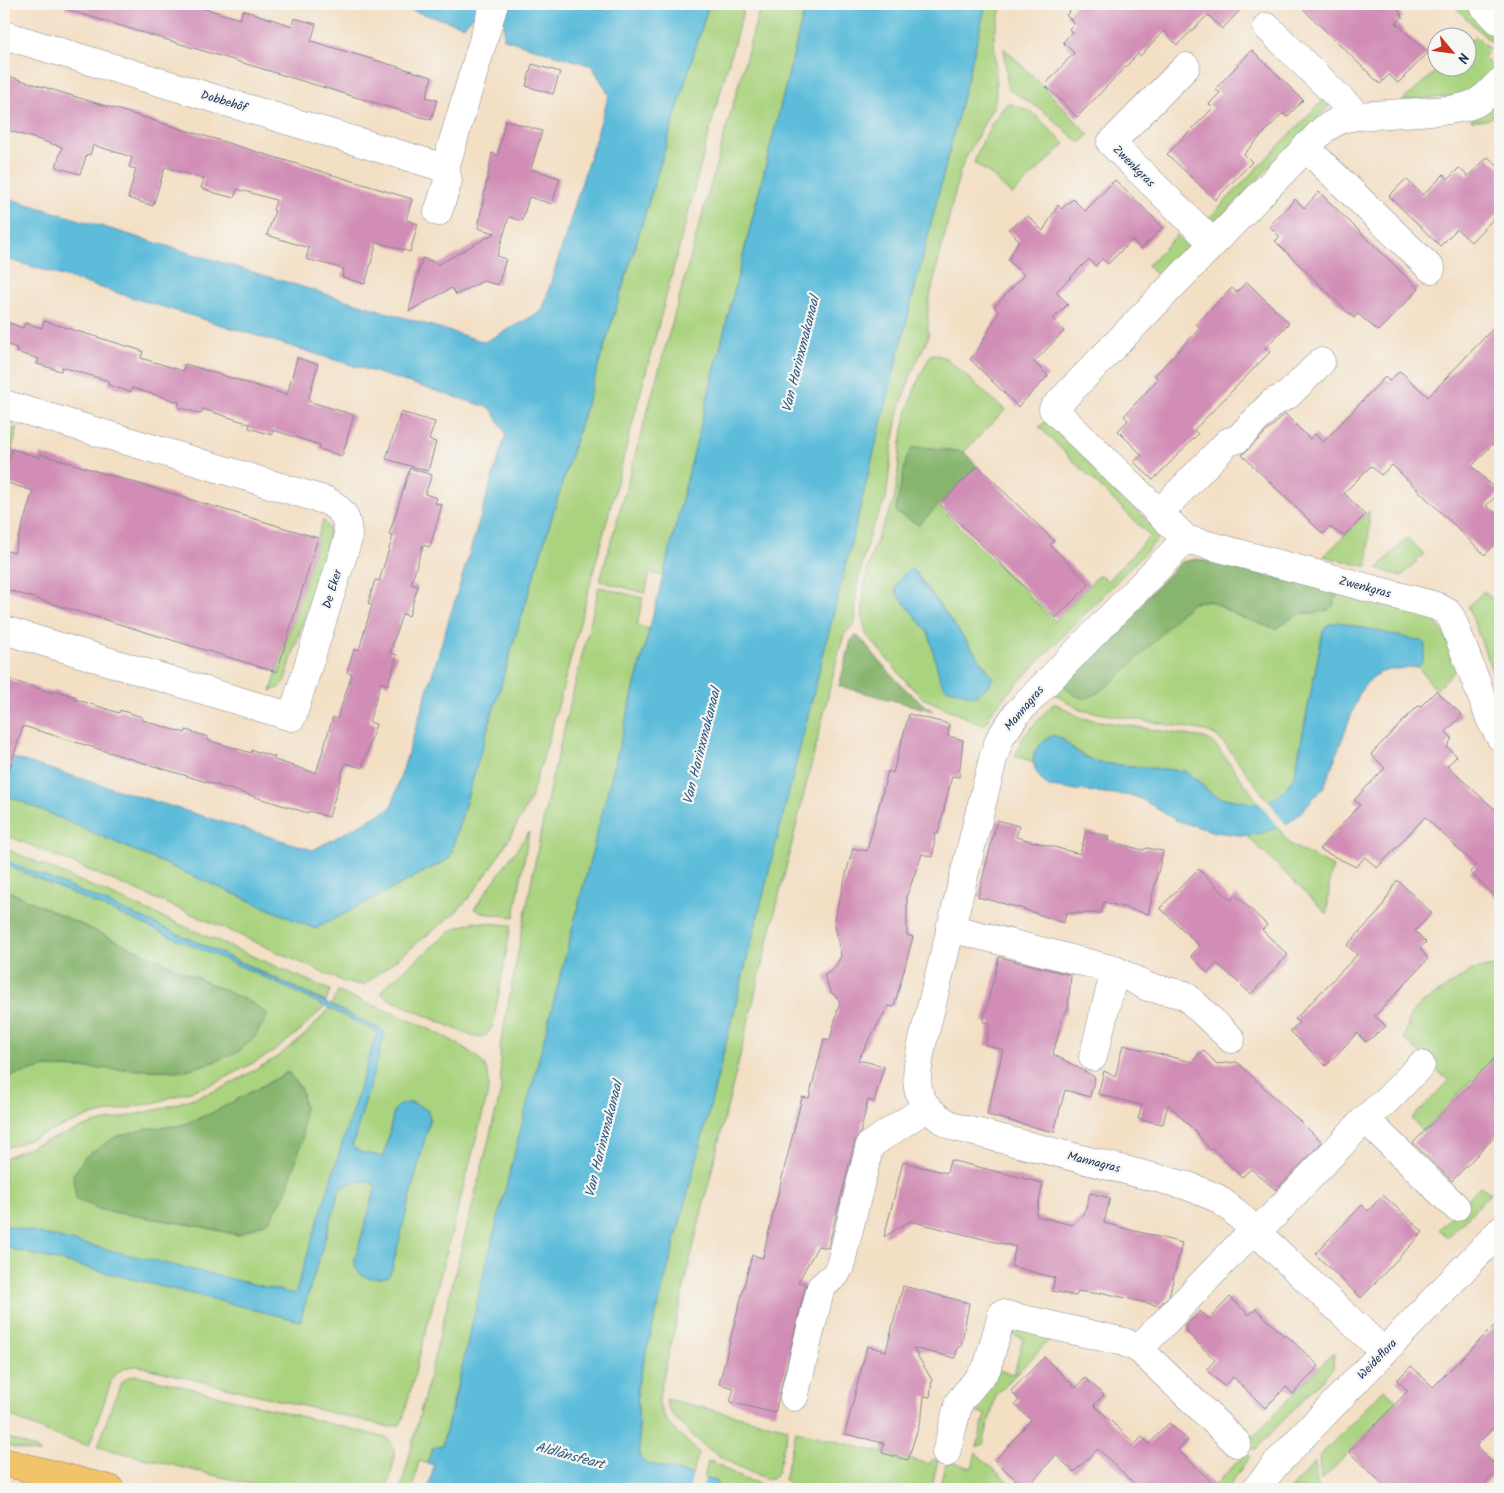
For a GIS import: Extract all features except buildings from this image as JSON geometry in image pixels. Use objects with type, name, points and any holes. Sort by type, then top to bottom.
[{"type":"main road","points":[[4,1462],[110,1489]]},
{"type":"street","points":[[1482,4],[1500,22]]},
{"type":"street","points":[[438,212],[448,181],[445,168],[491,12]]},
{"type":"street","points":[[1267,28],[1358,116]]},
{"type":"street","name":"Dobbehôf","points":[[4,35],[445,168]]},
{"type":"street","name":"Zwenkgras","points":[[1186,67],[1111,143],[1213,243]]},
{"type":"street","name":"Zwenkgras","points":[[1500,82],[1486,96],[1476,103],[1465,107],[1449,110],[1358,116],[1340,119],[1324,129],[1053,409],[1186,539],[1442,608],[1452,619],[1491,721],[1500,737]]},
{"type":"street","points":[[1306,147],[1431,269]]},
{"type":"street","points":[[1159,513],[1228,442],[1238,438],[1272,404],[1288,395],[1321,362]]},
{"type":"street","name":"De Eker","points":[[4,404],[327,501],[337,507],[344,515],[348,526],[348,539],[292,717],[4,630]]},
{"type":"street","name":"Mannagras","points":[[1186,539],[1041,687],[1009,723],[1000,738],[950,928],[917,1066],[917,1089],[926,1108],[939,1120],[955,1128],[1202,1191],[1217,1198],[1256,1231],[1384,1352]]},
{"type":"street","points":[[950,928],[1115,970],[1148,987],[1185,995],[1231,1039]]},
{"type":"street","points":[[1093,1057],[1115,970]]},
{"type":"street","points":[[1140,1349],[1241,1243],[1272,1217],[1365,1119],[1422,1065]]},
{"type":"street","points":[[794,1397],[821,1287],[836,1274],[840,1266],[870,1144],[926,1108]]},
{"type":"street","points":[[1365,1119],[1456,1207]]},
{"type":"street","name":"Weideflora","points":[[1256,1489],[1276,1464],[1500,1231]]},
{"type":"street","points":[[946,1453],[958,1402],[987,1368],[1002,1314],[1124,1342],[1140,1349],[1237,1442]]},
{"type":"green space","points":[[709,4],[745,4],[713,118],[558,706],[529,802],[491,868],[468,899],[454,914],[364,985],[346,983],[224,928],[4,834],[4,794],[315,929],[449,859]]},
{"type":"green space","points":[[761,4],[806,4],[663,576],[650,573],[645,593],[600,581]]},
{"type":"green space","points":[[986,4],[1002,4],[994,36],[996,94],[994,105],[960,171],[928,305],[928,338],[912,372],[900,407],[892,448],[886,499],[870,532],[866,548],[857,586],[855,623],[844,635],[838,655],[696,1235],[659,1396],[660,1405],[667,1421],[699,1453],[692,1475],[643,1462],[640,1458],[637,1387],[708,1115]]},
{"type":"green space","points":[[1452,4],[1465,4],[1500,38],[1500,51]]},
{"type":"green space","points":[[1476,36],[1489,49],[1483,57],[1495,69],[1478,87],[1463,95],[1402,101],[1428,78],[1476,78]]},
{"type":"green space","points":[[1004,48],[1089,135],[1080,143],[1042,110],[1008,89]]},
{"type":"green space","points":[[1500,98],[1500,112],[1487,120],[1472,120],[1471,118]]},
{"type":"green space","points":[[1324,99],[1330,105],[1212,226],[1207,220]]},
{"type":"green space","points":[[1008,103],[1032,112],[1065,144],[1012,195],[989,173],[974,163],[988,131]]},
{"type":"green space","points":[[1177,235],[1184,242],[1190,237],[1196,243],[1161,279],[1147,266]]},
{"type":"green space","points":[[933,354],[946,358],[1005,410],[964,452],[922,447],[912,449],[907,457],[897,507],[919,525],[937,505],[1055,621],[1100,574],[1107,581],[1150,536],[1039,427],[1043,423],[1048,422],[1156,529],[1158,539],[1006,695],[992,712],[984,726],[923,698],[910,686],[866,634],[864,623],[863,597],[868,570],[875,545],[895,497],[900,450],[907,413],[919,378],[930,356]],"holes":[[[905,572],[916,573],[993,677],[934,652],[929,634],[895,591],[898,582]]]},
{"type":"green space","points":[[18,427],[4,476],[4,447],[6,440],[8,434]]},
{"type":"green space","points":[[922,447],[964,452],[977,466],[919,525],[897,513],[896,507],[907,457],[912,448]]},
{"type":"green space","points":[[1369,511],[1368,567],[1324,556]]},
{"type":"green space","points":[[323,520],[329,528],[329,537],[285,680],[281,687],[271,691]]},
{"type":"green space","points":[[1407,538],[1424,554],[1402,576],[1377,569]]},
{"type":"green space","points":[[1197,559],[1338,592],[1335,601],[1328,610],[1296,615],[1276,629],[1240,617],[1208,600],[1190,603],[1138,658],[1106,687],[1093,696],[1083,698],[1076,696],[1062,683],[1181,562]]},
{"type":"green space","points":[[599,587],[643,598],[637,625],[649,629],[442,1446],[432,1449],[427,1463],[419,1461],[412,1489],[401,1489],[501,1091],[500,1047],[541,831],[551,782]]},
{"type":"green space","points":[[1484,591],[1500,606],[1500,692],[1468,606]]},
{"type":"green space","points":[[1338,592],[1426,616],[1443,632],[1458,668],[1436,690],[1418,667],[1421,664],[1425,651],[1323,631],[1295,774],[1286,790],[1269,802],[1224,743],[1215,735],[1206,731],[1080,710],[1053,693],[1062,683],[1197,602],[1204,601],[1216,604],[1244,618],[1285,623],[1296,614],[1317,613]]},
{"type":"green space","points":[[857,636],[904,688],[933,711],[839,686],[851,641]]},
{"type":"green space","points":[[1054,703],[1082,718],[1204,738],[1211,741],[1259,803],[1214,796],[1197,780],[1183,771],[1100,763],[1078,752],[1060,737],[1034,753],[1033,762],[1015,756],[1023,737]]},
{"type":"green space","points":[[1278,828],[1291,845],[1333,867],[1330,877],[1327,914],[1247,836]]},
{"type":"green space","points":[[529,832],[514,917],[482,913],[474,909]]},
{"type":"green space","points":[[4,848],[330,990],[326,1002],[126,911],[4,860]]},
{"type":"green space","points":[[4,864],[125,915],[325,1006],[301,1030],[273,1052],[218,1082],[157,1102],[90,1116],[4,1149],[4,1079],[7,1077],[47,1067],[183,1071],[214,1062],[268,1015],[254,1004],[4,889]]},
{"type":"green space","points":[[4,889],[254,1004],[268,1015],[255,1037],[238,1052],[214,1062],[183,1071],[47,1067],[4,1079]]},
{"type":"green space","points":[[473,922],[511,925],[493,1025],[486,1035],[474,1037],[386,998],[382,994],[383,989],[389,983],[452,930]]},
{"type":"green space","points":[[1500,965],[1500,1053],[1423,1131],[1411,1119],[1449,1081],[1404,1039],[1410,1016],[1423,1003],[1472,970]]},
{"type":"green space","points":[[338,992],[441,1035],[476,1057],[487,1070],[489,1078],[487,1097],[400,1425],[390,1427],[138,1366],[124,1369],[112,1379],[89,1446],[46,1432],[4,1413],[4,1247],[300,1321],[340,1189],[354,1182],[362,1181],[376,1186],[355,1259],[355,1267],[388,1277],[392,1269],[430,1117],[427,1110],[412,1102],[394,1111],[384,1157],[363,1153],[352,1147],[385,1032],[331,1005]]},
{"type":"green space","points":[[330,1008],[377,1032],[295,1295],[4,1225],[4,1158],[93,1124],[160,1109],[221,1089],[276,1058],[305,1035]],"holes":[[[288,1072],[301,1089],[304,1107],[238,1235],[198,1226],[101,1210],[146,1129],[182,1125],[214,1112]]]},
{"type":"green space","points":[[288,1072],[301,1089],[304,1107],[302,1142],[285,1195],[269,1221],[238,1235],[198,1226],[101,1210],[76,1199],[73,1175],[85,1157],[115,1137],[146,1129],[182,1125],[214,1112]]},
{"type":"green space","points":[[1480,1186],[1491,1193],[1448,1237],[1439,1229]]},
{"type":"green space","points":[[1014,1328],[1053,1336],[996,1395],[983,1444],[977,1447],[985,1414],[966,1409],[997,1370],[1014,1374],[1023,1338],[1007,1333]]},
{"type":"green space","points":[[1334,1352],[1333,1368],[1255,1450],[1247,1443]]},
{"type":"green space","points":[[137,1375],[387,1438],[394,1448],[394,1462],[387,1489],[271,1489],[98,1447],[120,1386],[128,1377]]},
{"type":"green space","points":[[1384,1389],[1398,1401],[1321,1481],[1319,1457]]},
{"type":"green space","points":[[666,1399],[788,1428],[777,1474],[772,1479],[768,1479],[731,1463],[709,1449],[674,1417],[666,1403]]},
{"type":"green space","points":[[796,1431],[910,1460],[930,1464],[932,1459],[938,1460],[931,1489],[809,1489],[790,1484],[784,1480]]},
{"type":"green space","points":[[4,1436],[38,1450],[40,1454],[4,1445]]},
{"type":"green space","points":[[976,1453],[1016,1489],[939,1489],[945,1466],[948,1462],[972,1468]]},
{"type":"green space","points":[[1246,1453],[1250,1456],[1227,1489],[1211,1489]]},
{"type":"green space","points":[[708,1462],[713,1462],[744,1479],[776,1489],[716,1489],[718,1482],[704,1478]]},
{"type":"green space","points":[[1315,1462],[1317,1484],[1322,1489],[1290,1489]]},
{"type":"water","points":[[389,4],[588,4],[609,10],[621,4],[709,4],[449,859],[315,929],[4,794],[4,755],[313,850],[391,808],[506,434],[491,408],[4,258],[4,197],[485,342],[542,311],[609,95],[592,66],[504,39],[504,23],[475,14],[464,26]]},
{"type":"water","points":[[806,4],[986,4],[708,1115],[637,1387],[640,1458],[644,1462],[718,1482],[716,1489],[428,1489],[434,1465],[427,1463],[432,1449],[442,1445],[453,1406],[484,1272],[663,576]]},
{"type":"water","points":[[912,569],[993,677],[989,685],[979,693],[973,696],[946,688],[940,680],[929,634],[895,591],[903,574]]},
{"type":"water","points":[[1338,622],[1421,641],[1425,644],[1424,657],[1418,667],[1385,671],[1372,678],[1366,684],[1360,692],[1324,787],[1286,825],[1247,836],[1215,832],[1175,820],[1133,796],[1049,787],[1037,773],[1033,760],[1035,753],[1038,746],[1053,735],[1063,740],[1082,755],[1100,763],[1183,771],[1209,791],[1223,798],[1255,803],[1271,800],[1283,791],[1295,774],[1323,631],[1327,625]]},
{"type":"water","points":[[4,860],[196,942],[385,1032],[352,1147],[363,1153],[384,1157],[394,1111],[401,1104],[418,1105],[427,1110],[430,1118],[392,1269],[388,1277],[366,1277],[361,1275],[356,1266],[355,1259],[376,1186],[362,1181],[354,1182],[340,1189],[300,1321],[4,1247],[4,1225],[295,1294],[377,1032],[267,978],[4,864]]},
{"type":"pier","points":[[1267,799],[1288,827],[1280,830],[1257,800]]},
{"type":"pier","points":[[693,1474],[705,1477],[702,1489],[689,1489]]},
{"type":"water label","name":"Van Harinxmakanaal","points":[[800,354]]},
{"type":"water label","name":"Van Harinxmakanaal","points":[[701,746]]},
{"type":"water label","name":"Van Harinxmakanaal","points":[[603,1139]]},
{"type":"water label","name":"Aldlânsfeart","points":[[570,1455]]}]
